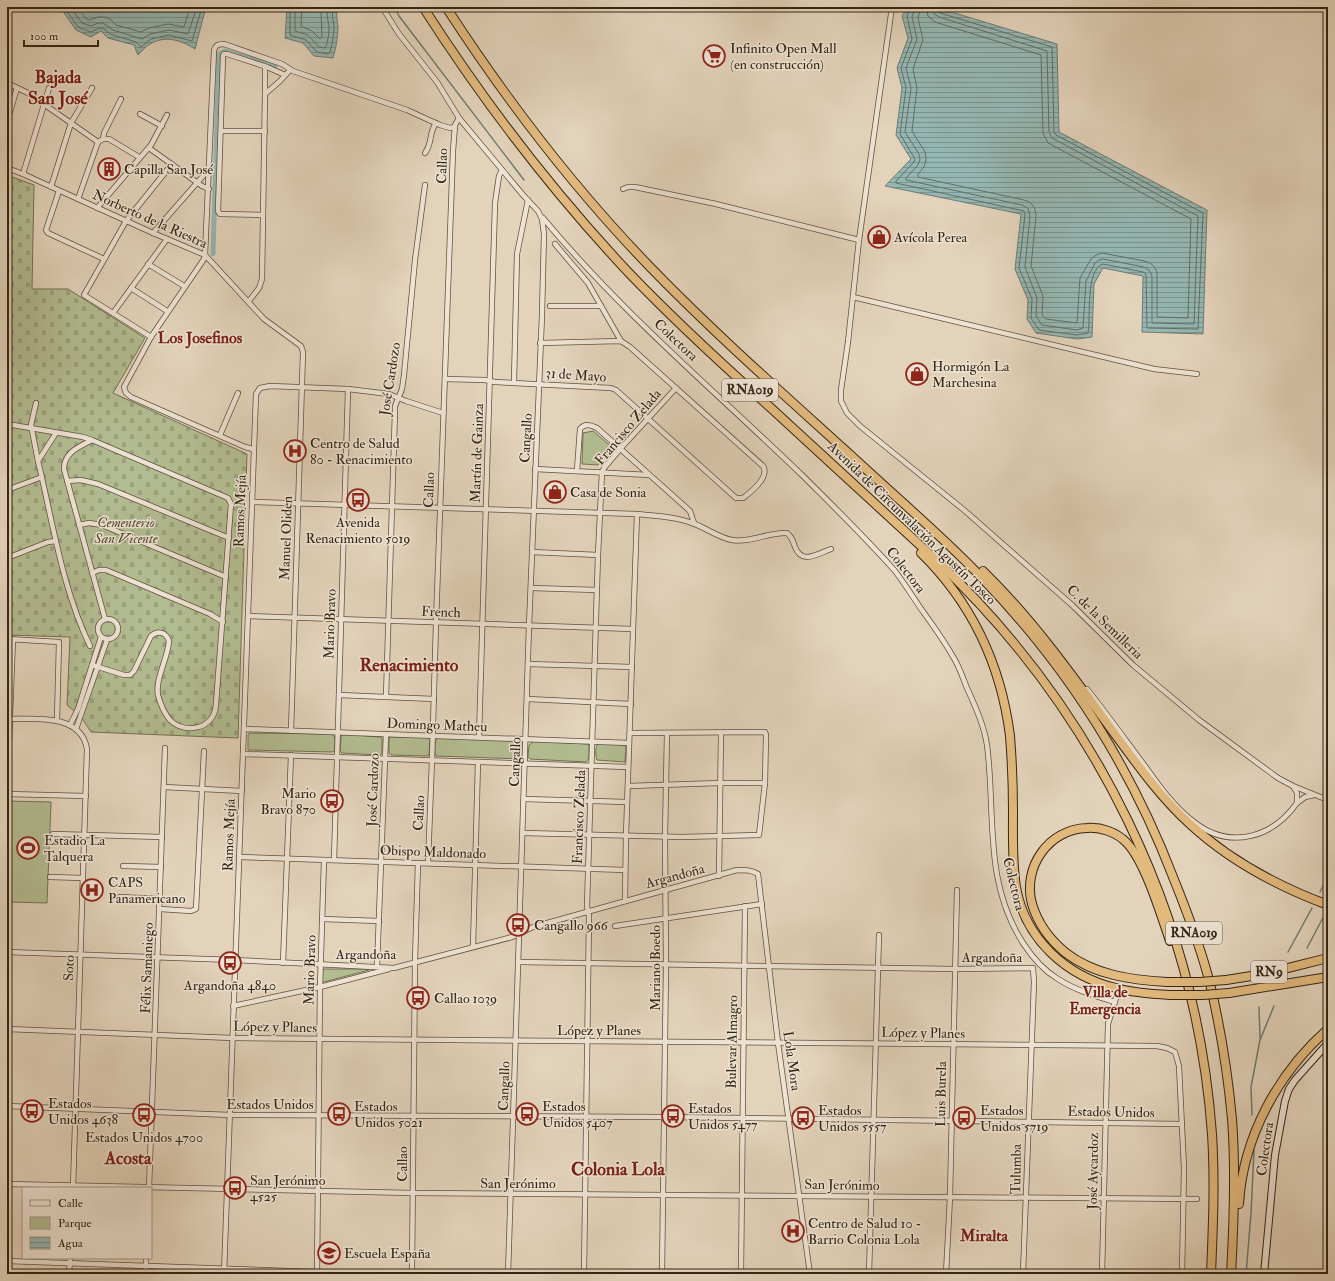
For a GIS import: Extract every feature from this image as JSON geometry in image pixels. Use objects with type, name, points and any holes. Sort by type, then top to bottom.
[{"type":"highway","points":[[417,7],[428,24],[447,44]]},
{"type":"highway","name":"Avenida de Circunvalación Agustín Tosco","points":[[423,7],[483,96],[525,152],[611,254],[686,330],[946,569],[996,621],[1040,676],[1071,720],[1112,788],[1135,836],[1162,902],[1179,952],[1189,988],[1204,1064],[1214,1168],[1211,1274]]},
{"type":"highway","name":"Avenida de Circunvalación Agustín Tosco","points":[[446,7],[468,41],[520,114],[586,197],[640,256],[702,318],[939,535],[984,579],[1046,650],[1074,688],[1121,764],[1145,811],[1183,901],[1206,969],[1216,1012],[1232,1118],[1234,1220],[1231,1274]]},
{"type":"highway","points":[[452,7],[459,17],[468,41]]},
{"type":"highway","name":"RN9","points":[[862,492],[881,516],[949,582],[977,626],[992,658],[1005,704],[1010,736],[1013,854],[1016,888],[1023,912],[1042,946],[1064,966],[1083,977],[1125,990],[1203,995],[1229,993],[1328,977]]},
{"type":"highway","points":[[939,535],[969,557],[996,583],[1035,627],[1066,666],[1149,779],[1189,823],[1214,845],[1251,869],[1282,886],[1328,905]]},
{"type":"highway","name":"RN9","points":[[1204,1064],[1174,953],[1154,898],[1135,854],[1126,842],[1099,828],[1091,827],[1074,829],[1053,839],[1043,849],[1036,861],[1032,873],[1030,896],[1034,911],[1046,933],[1067,954],[1092,967],[1124,977],[1167,982],[1200,982],[1226,980],[1264,974],[1328,958]]},
{"type":"highway","points":[[1231,1274],[1237,1251],[1241,1181],[1258,1125],[1271,1099],[1290,1072],[1302,1056],[1328,1029]]},
{"type":"street","name":"Colectora","points":[[382,7],[399,34],[438,82],[459,118],[557,235],[632,316],[834,506],[896,573],[955,660],[981,721],[986,744],[996,872],[1008,914],[1017,933],[1039,964],[1059,980],[1086,993],[1115,1000]]},
{"type":"street","name":"C. de la Semilleria","points":[[892,7],[859,240],[841,390],[843,406],[846,413],[964,510],[1064,598],[1127,659],[1168,695],[1278,778],[1293,786]]},
{"type":"street","points":[[253,449],[131,397],[126,393],[124,387],[167,311],[204,259],[209,189],[214,50],[216,46],[219,44],[224,44],[282,64],[290,70],[407,110],[436,124],[454,127]]},
{"type":"street","points":[[263,215],[219,213],[224,54],[285,75]]},
{"type":"street","points":[[249,301],[259,288],[262,279],[265,67]]},
{"type":"street","points":[[265,94],[268,93],[290,70]]},
{"type":"street","points":[[7,83],[28,93],[98,142]]},
{"type":"street","points":[[7,122],[17,88]]},
{"type":"street","points":[[23,174],[49,88]]},
{"type":"street","points":[[51,187],[71,123],[92,88]]},
{"type":"street","points":[[103,139],[104,133],[121,99]]},
{"type":"street","points":[[140,114],[162,126]]},
{"type":"street","points":[[97,208],[139,157],[149,148],[162,126],[166,115]]},
{"type":"street","name":"Callao","points":[[428,863],[454,127],[459,118]]},
{"type":"street","points":[[425,153],[430,146],[432,130],[436,124]]},
{"type":"street","points":[[221,131],[265,131]]},
{"type":"street","points":[[78,199],[98,142],[103,139],[109,139],[139,157]]},
{"type":"street","points":[[149,148],[196,183],[209,189]]},
{"type":"street","points":[[151,337],[84,295],[126,221],[172,164]]},
{"type":"street","name":"Norberto de la Riestra","points":[[7,168],[205,255],[270,324],[302,346]]},
{"type":"street","points":[[153,233],[210,168]]},
{"type":"street","name":"Martín de Gainza","points":[[479,737],[495,203],[502,170]]},
{"type":"street","name":"José Cardozo","points":[[386,697],[395,411],[398,397],[402,389],[414,260],[420,230],[425,185]]},
{"type":"street","points":[[623,189],[635,187],[708,202],[859,240]]},
{"type":"street","points":[[59,191],[46,230],[48,233],[104,259]]},
{"type":"street","points":[[514,382],[518,254],[528,200]]},
{"type":"street","name":"Cangallo","points":[[508,1274],[521,867],[526,764],[529,626],[544,251],[543,224],[540,215]]},
{"type":"street","points":[[113,313],[167,239]]},
{"type":"street","points":[[555,244],[588,283],[622,341],[676,388]]},
{"type":"street","points":[[148,264],[184,286]]},
{"type":"street","points":[[131,288],[167,311]]},
{"type":"street","points":[[853,297],[1154,369],[1197,374]]},
{"type":"street","points":[[550,306],[601,306]]},
{"type":"street","points":[[540,343],[622,341]]},
{"type":"street","name":"Manuel Oliden","points":[[291,731],[302,346]]},
{"type":"street","name":"31 de Mayo","points":[[445,379],[611,388],[616,390],[736,498],[740,499],[746,497],[763,478],[765,469],[676,388]]},
{"type":"street","name":"Ramos Mejía","points":[[224,1272],[255,397],[257,390],[265,386],[302,387]]},
{"type":"street","points":[[302,387],[348,389],[390,394],[443,413]]},
{"type":"street","name":"Francisco Zelada","points":[[584,1274],[588,1040],[588,869],[599,512],[602,472],[621,448],[676,388]]},
{"type":"street","name":"Mario Bravo","points":[[334,860],[348,389]]},
{"type":"street","points":[[220,435],[238,393]]},
{"type":"street","points":[[36,403],[31,422],[38,461],[56,541],[77,620],[90,646]]},
{"type":"street","points":[[7,424],[83,437],[92,440],[228,498],[231,504],[215,712],[211,720],[201,727],[193,728],[178,725],[170,719],[163,708],[158,689],[169,641],[162,633],[156,633],[151,636],[134,671],[130,675],[124,675],[92,665]]},
{"type":"street","points":[[578,471],[579,430],[581,427],[589,425],[597,428],[621,448],[690,511],[694,523]]},
{"type":"street","points":[[38,461],[56,433]]},
{"type":"street","points":[[92,440],[74,449],[68,456],[64,467],[105,619]]},
{"type":"street","points":[[535,469],[649,475]]},
{"type":"street","points":[[7,490],[42,477]]},
{"type":"street","points":[[67,481],[81,480],[98,484],[228,538]]},
{"type":"street","points":[[252,502],[637,514],[678,519],[694,523],[719,536],[737,540],[752,540],[775,534],[787,533],[792,539],[798,552],[801,556],[805,557],[831,549]]},
{"type":"street","points":[[625,901],[637,514]]},
{"type":"street","points":[[79,525],[89,523],[102,525],[226,577]]},
{"type":"street","points":[[7,558],[48,542],[56,541]]},
{"type":"street","points":[[532,552],[598,555]]},
{"type":"street","points":[[92,572],[106,570],[210,614],[223,622]]},
{"type":"street","points":[[531,588],[597,590]]},
{"type":"street","name":"French","points":[[248,616],[633,629]]},
{"type":"street","points":[[105,619],[112,620],[118,628],[114,638],[107,640],[99,635],[97,629],[99,623],[105,619]]},
{"type":"street","points":[[70,725],[78,709],[101,637]]},
{"type":"street","points":[[7,639],[59,642],[57,720]]},
{"type":"street","points":[[13,639],[7,794],[86,796]]},
{"type":"street","points":[[9,719],[57,720],[76,729],[107,640]]},
{"type":"street","points":[[528,664],[632,667]]},
{"type":"street","points":[[1066,666],[1087,689],[1164,791],[1187,815],[1201,826],[1215,833],[1226,836],[1239,837],[1258,834],[1277,824],[1288,815],[1297,803],[1305,797],[1315,795]]},
{"type":"street","points":[[339,695],[434,698]]},
{"type":"street","points":[[528,699],[631,704]]},
{"type":"street","name":"Soto","points":[[73,1187],[87,748],[85,741],[76,729]]},
{"type":"street","name":"Domingo Matheu","points":[[244,729],[526,738],[629,743]]},
{"type":"street","points":[[523,833],[665,837],[759,835],[764,783],[765,732],[667,734],[630,733]]},
{"type":"street","points":[[719,876],[721,733]]},
{"type":"street","name":"José Cardozo","points":[[378,967],[386,734]]},
{"type":"street","name":"Mariano Boedo","points":[[662,1274],[666,964],[665,785],[667,734]]},
{"type":"street","name":"Félix Samaniego","points":[[149,1187],[165,748]]},
{"type":"street","points":[[160,910],[191,911],[196,909],[204,751]]},
{"type":"street","points":[[243,754],[628,766]]},
{"type":"street","points":[[283,963],[291,755]]},
{"type":"street","points":[[473,947],[478,762]]},
{"type":"street","points":[[628,786],[764,783]]},
{"type":"street","points":[[1293,786],[1328,800]]},
{"type":"street","points":[[1293,786],[1297,794],[1297,803]]},
{"type":"street","points":[[164,787],[242,791]]},
{"type":"street","points":[[524,799],[627,802]]},
{"type":"street","points":[[53,834],[162,837]]},
{"type":"street","name":"Obispo Maldonado","points":[[239,856],[625,870]]},
{"type":"street","name":"Mario Bravo","points":[[317,1273],[320,965],[324,860]]},
{"type":"street","name":"Callao","points":[[412,1273],[415,961],[418,863]]},
{"type":"street","points":[[123,866],[161,867]]},
{"type":"street","name":"Argandoña","points":[[7,952],[234,960],[394,968],[415,961],[512,937],[533,927],[737,870],[744,870],[758,874]]},
{"type":"street","name":"Lola Mora","points":[[758,874],[778,1043],[810,1274]]},
{"type":"street","points":[[50,877],[83,878]]},
{"type":"street","name":"Luis Burela","points":[[946,1274],[950,1197],[957,890]]},
{"type":"street","points":[[120,897],[160,899]]},
{"type":"street","points":[[615,926],[666,917],[762,904]]},
{"type":"street","name":"Bulevar Almagro","points":[[741,1274],[745,906]]},
{"type":"street","points":[[322,919],[379,921]]},
{"type":"street","points":[[869,1274],[879,935]]},
{"type":"street","name":"Argandoña","points":[[518,962],[955,969],[1033,968]]},
{"type":"street","points":[[233,1006],[320,987],[394,968]]},
{"type":"street","name":"Tulumba","points":[[1023,1274],[1034,982],[1033,968]]},
{"type":"street","name":"José Aycardoz","points":[[1102,1274],[1108,1024],[1115,1000]]},
{"type":"street","name":"López y Planes","points":[[7,1030],[78,1031],[233,1038],[1157,1046],[1167,1048],[1175,1052],[1180,1066],[1182,1124]]},
{"type":"street","name":"Colectora","points":[[1264,1274],[1275,1155],[1285,1101],[1289,1089],[1295,1080],[1328,1043]]},
{"type":"street","name":"Estados Unidos","points":[[7,1106],[230,1115],[664,1117],[1182,1124]]},
{"type":"street","points":[[1182,1124],[1184,1168],[1182,1274]]},
{"type":"street","name":"San Jerónimo","points":[[7,1184],[73,1187],[149,1187]]},
{"type":"street","name":"San Jerónimo","points":[[152,1187],[317,1192],[1197,1199]]},
{"type":"street","points":[[146,1259],[146,1274]]},
{"type":"street","points":[[7,1261],[70,1261],[224,1272],[574,1274]]},
{"type":"street","points":[[69,1274],[70,1261]]},
{"type":"green space","name":"Cementerio San Vicente","points":[[7,175],[34,185],[32,289],[68,289],[145,338],[113,393],[247,454],[238,738],[91,732],[82,718],[67,705],[70,637],[8,635]]},
{"type":"green space","points":[[593,431],[613,448],[598,465],[582,464],[583,433]]},
{"type":"green space","points":[[249,733],[331,734],[335,737],[335,750],[333,752],[248,750]]},
{"type":"green space","points":[[344,734],[382,738],[382,753],[380,755],[342,753],[340,751],[341,736]]},
{"type":"green space","points":[[390,737],[428,737],[430,740],[429,755],[391,755],[389,753]]},
{"type":"green space","points":[[438,738],[523,741],[523,759],[436,756],[435,747]]},
{"type":"green space","points":[[534,741],[589,744],[589,758],[586,762],[530,759],[528,757],[529,745]]},
{"type":"green space","points":[[599,743],[624,745],[626,747],[625,762],[597,760],[596,751]]},
{"type":"green space","name":"Estadio La Talquera","points":[[7,801],[51,802],[47,903],[10,902],[10,894],[7,893]]},
{"type":"green space","points":[[324,969],[369,970],[324,982],[322,980],[322,972]]},
{"type":"water","points":[[60,7],[206,7],[195,49],[180,41],[163,39],[150,44],[138,55],[134,45],[108,38],[101,31],[91,37],[76,30]]},
{"type":"water","points":[[287,7],[338,7],[338,34],[333,58],[314,56],[303,43],[285,38]]},
{"type":"water","points":[[907,7],[935,7],[1057,44],[1059,132],[1207,210],[1203,334],[1142,332],[1143,276],[1103,268],[1094,284],[1092,337],[1077,339],[1036,333],[1027,319],[1028,300],[1015,269],[1021,214],[885,186],[911,159],[896,135],[902,88],[897,68],[908,38],[902,16]]},
{"type":"waterway","points":[[394,7],[399,16],[524,180]]},
{"type":"waterway","points":[[213,254],[219,54],[225,51],[275,66]]},
{"type":"waterway","points":[[1320,892],[1328,876]]},
{"type":"waterway","points":[[1288,952],[1312,908]]},
{"type":"waterway","points":[[1307,948],[1326,912]]},
{"type":"waterway","points":[[1252,1115],[1251,1087],[1260,1040],[1274,1006]]},
{"type":"waterway","points":[[1259,1007],[1260,1038]]},
{"type":"waterway","points":[[1246,1274],[1254,1150]]},
{"type":"place","name":"Infinito Open Mall (en construcción)","points":[[714,56]]},
{"type":"place","name":"Capilla San José","points":[[109,169]]},
{"type":"place","name":"Avícola Perea","points":[[879,237]]},
{"type":"place","name":"Hormigón La Marchesina","points":[[917,374]]},
{"type":"place","name":"Centro de Salud 80 - Renacimiento","points":[[295,451]]},
{"type":"place","name":"Casa de Sonia","points":[[555,492]]},
{"type":"place","name":"Avenida Renacimiento 5019","points":[[358,500]]},
{"type":"place","name":"Mario Bravo 870","points":[[332,801]]},
{"type":"place","name":"Estadio La Talquera","points":[[28,848]]},
{"type":"place","name":"CAPS Panamericano","points":[[92,890]]},
{"type":"place","name":"Cangallo 966","points":[[518,925]]},
{"type":"place","name":"Argandoña 4840","points":[[230,963]]},
{"type":"place","name":"Callao 1039","points":[[418,998]]},
{"type":"place","name":"Estados Unidos 4638","points":[[32,1111]]},
{"type":"place","name":"Estados Unidos 5021","points":[[339,1114]]},
{"type":"place","name":"Estados Unidos 5407","points":[[527,1114]]},
{"type":"place","name":"Estados Unidos 4700","points":[[144,1115]]},
{"type":"place","name":"Estados Unidos 5477","points":[[673,1116]]},
{"type":"place","name":"Estados Unidos 5557","points":[[803,1118]]},
{"type":"place","name":"Estados Unidos 5719","points":[[964,1118]]},
{"type":"place","name":"San Jerónimo 4525","points":[[235,1188]]},
{"type":"place","name":"Centro de Salud 10 - Barrio Colonia Lola","points":[[793,1231]]},
{"type":"place","name":"Escuela España","points":[[329,1253]]},
{"type":"district","name":"Bajada San José","points":[[58,87]]},
{"type":"district","name":"Los Josefinos","points":[[200,338]]},
{"type":"district","name":"Renacimiento","points":[[409,665]]},
{"type":"district","name":"Villa de Emergencia","points":[[1105,1000]]},
{"type":"district","name":"Acosta","points":[[128,1158]]},
{"type":"district","name":"Colonia Lola","points":[[618,1169]]},
{"type":"district","name":"Miralta","points":[[984,1236]]}]
